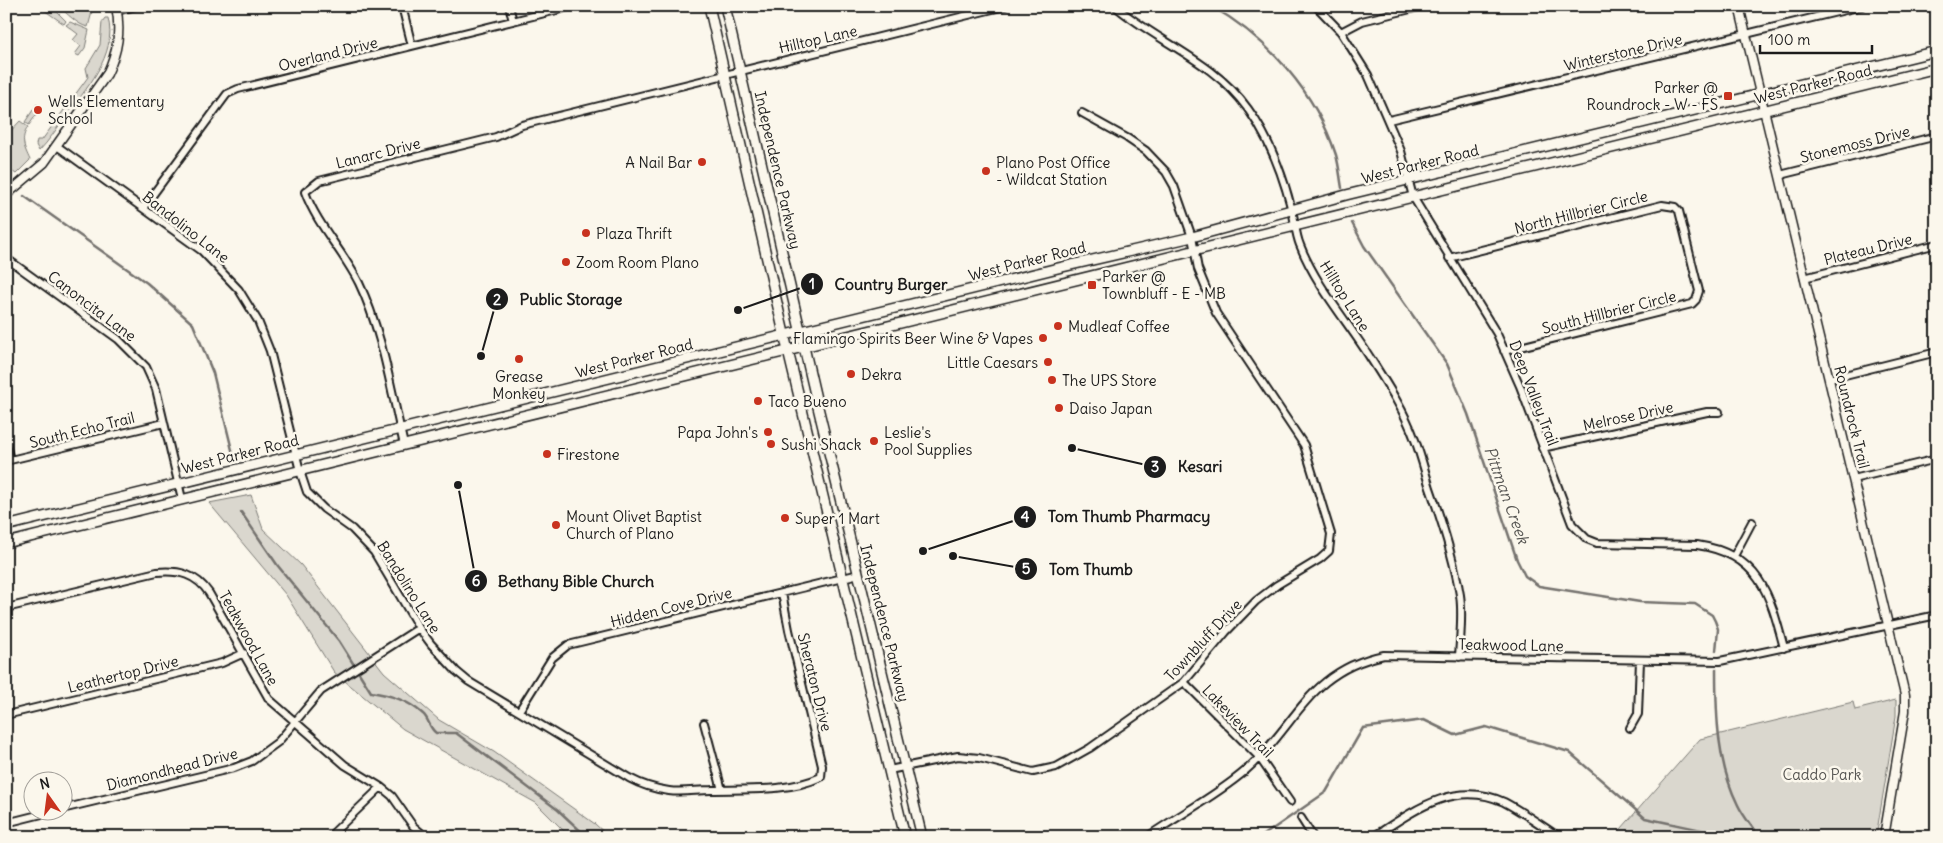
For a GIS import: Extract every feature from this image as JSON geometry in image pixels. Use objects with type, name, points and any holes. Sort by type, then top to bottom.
[{"type":"main road","name":"Independence Parkway","points":[[709,6],[788,351],[905,837]]},
{"type":"main road","name":"Independence Parkway","points":[[725,6],[773,206],[800,332],[922,837]]},
{"type":"main road","name":"West Parker Road","points":[[6,526],[1018,277],[1192,237],[1292,209],[1937,51]]},
{"type":"main road","name":"West Parker Road","points":[[6,543],[1937,68]]},
{"type":"main road","points":[[756,210],[773,206]]},
{"type":"main road","points":[[1103,257],[1107,273]]},
{"type":"main road","points":[[1018,277],[1022,294]]},
{"type":"main road","points":[[924,301],[928,317]]},
{"type":"main road","points":[[663,365],[667,381]]},
{"type":"main road","points":[[560,390],[564,406]]},
{"type":"main road","points":[[817,469],[832,466]]},
{"type":"street","points":[[6,195],[44,163],[100,86],[113,60],[119,37],[116,9],[136,6]]},
{"type":"street","points":[[402,6],[412,46]]},
{"type":"street","points":[[509,6],[513,21]]},
{"type":"street","name":"Overland Drive","points":[[143,208],[227,94],[238,89],[573,6]]},
{"type":"street","name":"Hilltop Lane","points":[[1115,6],[1149,32],[1189,54],[1225,82],[1248,108],[1270,146],[1292,209],[1300,244],[1340,314],[1371,358],[1415,438],[1440,515],[1460,596],[1459,657]]},
{"type":"street","name":"Deep Valley Trail","points":[[1316,6],[1341,32],[1368,75],[1389,120],[1413,197],[1449,258],[1479,303],[1517,379],[1572,524],[1587,539],[1597,543],[1697,545],[1711,547],[1734,556],[1753,569],[1761,582],[1775,613],[1784,648]]},
{"type":"street","points":[[1341,32],[1362,21],[1423,6]]},
{"type":"street","name":"Roundrock Trail","points":[[1739,6],[1905,695],[1905,711],[1884,837]]},
{"type":"street","name":"Winterstone Drive","points":[[1389,120],[1746,36],[1862,6]]},
{"type":"street","name":"Hilltop Lane","points":[[725,74],[1002,7]]},
{"type":"street","name":"Lanarc Drive","points":[[404,445],[369,309],[349,265],[315,215],[305,192],[326,178],[496,137],[522,125],[725,74]]},
{"type":"street","name":"Townbluff Drive","points":[[889,770],[958,756],[979,758],[1033,772],[1045,771],[1090,748],[1184,682],[1226,632],[1256,601],[1277,585],[1325,555],[1329,550],[1332,534],[1304,445],[1216,313],[1205,289],[1192,237],[1174,186],[1157,161],[1127,138],[1082,112]]},
{"type":"street","name":"Stonemoss Drive","points":[[1780,175],[1937,136]]},
{"type":"street","name":"Bandolino Lane","points":[[57,146],[202,252],[230,279],[247,302],[270,351],[307,492],[313,500],[352,528],[374,552],[419,628],[431,644],[468,681],[642,785],[670,791],[722,790],[783,786],[810,782],[821,777]]},
{"type":"street","name":"North Hillbrier Circle","points":[[1449,258],[1662,205],[1669,205],[1679,211],[1690,248]]},
{"type":"street","name":"Plateau Drive","points":[[1804,278],[1937,244]]},
{"type":"street","name":"South Hillbrier Circle","points":[[1504,351],[1692,304],[1696,300],[1699,291],[1690,248]]},
{"type":"street","name":"Canoncita Lane","points":[[6,258],[118,339],[137,356],[152,376],[182,499]]},
{"type":"street","points":[[1829,379],[1937,352]]},
{"type":"street","name":"Melrose Drive","points":[[1542,448],[1707,412],[1719,412]]},
{"type":"street","name":"South Echo Trail","points":[[8,461],[164,423]]},
{"type":"street","points":[[6,445],[8,461]]},
{"type":"street","points":[[1853,479],[1937,459]]},
{"type":"street","points":[[1734,556],[1752,522]]},
{"type":"street","name":"Teakwood Lane","points":[[6,608],[157,572],[180,571],[189,574],[204,585],[244,653],[262,690],[294,723],[345,765],[392,796],[413,826],[426,837]]},
{"type":"street","name":"Hidden Cove Drive","points":[[519,711],[552,658],[568,646],[859,574]]},
{"type":"street","name":"Sheraton Drive","points":[[782,593],[789,630],[822,766],[821,777]]},
{"type":"street","name":"Teakwood Lane","points":[[1147,837],[1236,778],[1259,757],[1326,680],[1344,668],[1365,659],[1384,655],[1720,660],[1937,615]]},
{"type":"street","name":"Diamondhead Drive","points":[[72,807],[234,768],[252,761],[278,742],[314,697],[419,628]]},
{"type":"street","name":"Leathertop Drive","points":[[6,715],[222,663],[244,653]]},
{"type":"street","points":[[1630,728],[1638,714],[1640,660]]},
{"type":"street","name":"Lakeview Trail","points":[[1184,682],[1259,757],[1290,802]]},
{"type":"street","points":[[704,723],[722,790]]},
{"type":"street","points":[[329,837],[381,787]]},
{"type":"street","points":[[1373,837],[1426,804],[1462,794],[1485,796],[1504,802],[1559,837]]},
{"type":"street","points":[[1301,818],[1313,837]]},
{"type":"street","points":[[6,823],[22,819]]},
{"type":"green space","points":[[51,6],[66,21],[64,24],[41,8]]},
{"type":"green space","points":[[58,6],[99,6],[92,12],[88,27],[76,21]]},
{"type":"green space","points":[[105,18],[108,18],[110,32],[104,58],[98,71],[50,139],[39,151],[36,145],[37,140],[42,140],[88,77],[86,68],[100,45],[102,22]]},
{"type":"green space","points":[[70,22],[89,30],[85,48],[79,56],[75,54],[81,46],[73,40],[78,34],[66,25]]},
{"type":"green space","points":[[37,104],[41,108],[29,125],[25,122]]},
{"type":"green space","points":[[20,121],[28,127],[24,135],[24,143],[30,160],[16,174],[6,167],[6,136]]},
{"type":"green space","points":[[251,495],[263,529],[301,565],[384,672],[439,720],[494,752],[595,824],[609,837],[570,837],[536,803],[403,729],[334,672],[286,595],[209,503]]},
{"type":"green space","name":"Caddo Park","points":[[1896,700],[1896,716],[1876,837],[1614,837],[1700,739],[1853,702],[1855,710]]},
{"type":"waterway","name":"Pittman Creek","points":[[1211,6],[1252,34],[1287,69],[1303,89],[1327,132],[1337,159],[1342,188]]},
{"type":"waterway","points":[[24,196],[147,283],[193,324],[213,373],[233,454]]},
{"type":"waterway","name":"Pittman Creek","points":[[1352,223],[1364,246],[1447,364],[1468,414],[1517,560],[1525,576],[1539,586],[1640,602],[1695,604],[1712,615],[1715,621],[1718,629],[1716,651]]},
{"type":"waterway","points":[[241,512],[278,566],[339,641],[371,692],[392,697],[411,705],[425,716],[436,733],[456,733],[558,810],[587,837]]},
{"type":"waterway","name":"Pittman Creek","points":[[1716,669],[1717,721],[1726,772],[1740,809],[1759,837]]},
{"type":"waterway","points":[[1261,837],[1326,792],[1363,728],[1424,720],[1455,735],[1486,727],[1569,752],[1645,818],[1734,837]]},
{"type":"place","name":"Parker @ Roundrock - W - FS","points":[[1728,96]]},
{"type":"place","name":"Wells Elementary School","points":[[38,110]]},
{"type":"place","name":"A Nail Bar","points":[[702,162]]},
{"type":"place","name":"Plano Post Office - Wildcat Station","points":[[986,171]]},
{"type":"place","name":"Plaza Thrift","points":[[586,233]]},
{"type":"place","name":"Zoom Room Plano","points":[[566,262]]},
{"type":"place","name":"Parker @ Townbluff - E - MB","points":[[1092,285]]},
{"type":"place","name":"Country Burger","points":[[738,310]]},
{"type":"place","name":"Mudleaf Coffee","points":[[1058,326]]},
{"type":"place","name":"Flamingo Spirits Beer Wine & Vapes","points":[[1043,338]]},
{"type":"place","name":"Public Storage","points":[[481,356]]},
{"type":"place","name":"Grease Monkey","points":[[519,359]]},
{"type":"place","name":"Little Caesars","points":[[1048,362]]},
{"type":"place","name":"Dekra","points":[[851,374]]},
{"type":"place","name":"The UPS Store","points":[[1052,380]]},
{"type":"place","name":"Taco Bueno","points":[[758,401]]},
{"type":"place","name":"Daiso Japan","points":[[1059,408]]},
{"type":"place","name":"Papa John's","points":[[768,432]]},
{"type":"place","name":"Leslie's Pool Supplies","points":[[874,441]]},
{"type":"place","name":"Sushi Shack","points":[[771,444]]},
{"type":"place","name":"Kesari","points":[[1072,448]]},
{"type":"place","name":"Firestone","points":[[547,454]]},
{"type":"place","name":"Bethany Bible Church","points":[[458,485]]},
{"type":"place","name":"Super 1 Mart","points":[[785,518]]},
{"type":"place","name":"Mount Olivet Baptist Church of Plano","points":[[556,525]]},
{"type":"place","name":"Tom Thumb Pharmacy","points":[[923,551]]},
{"type":"place","name":"Tom Thumb","points":[[953,556]]}]
